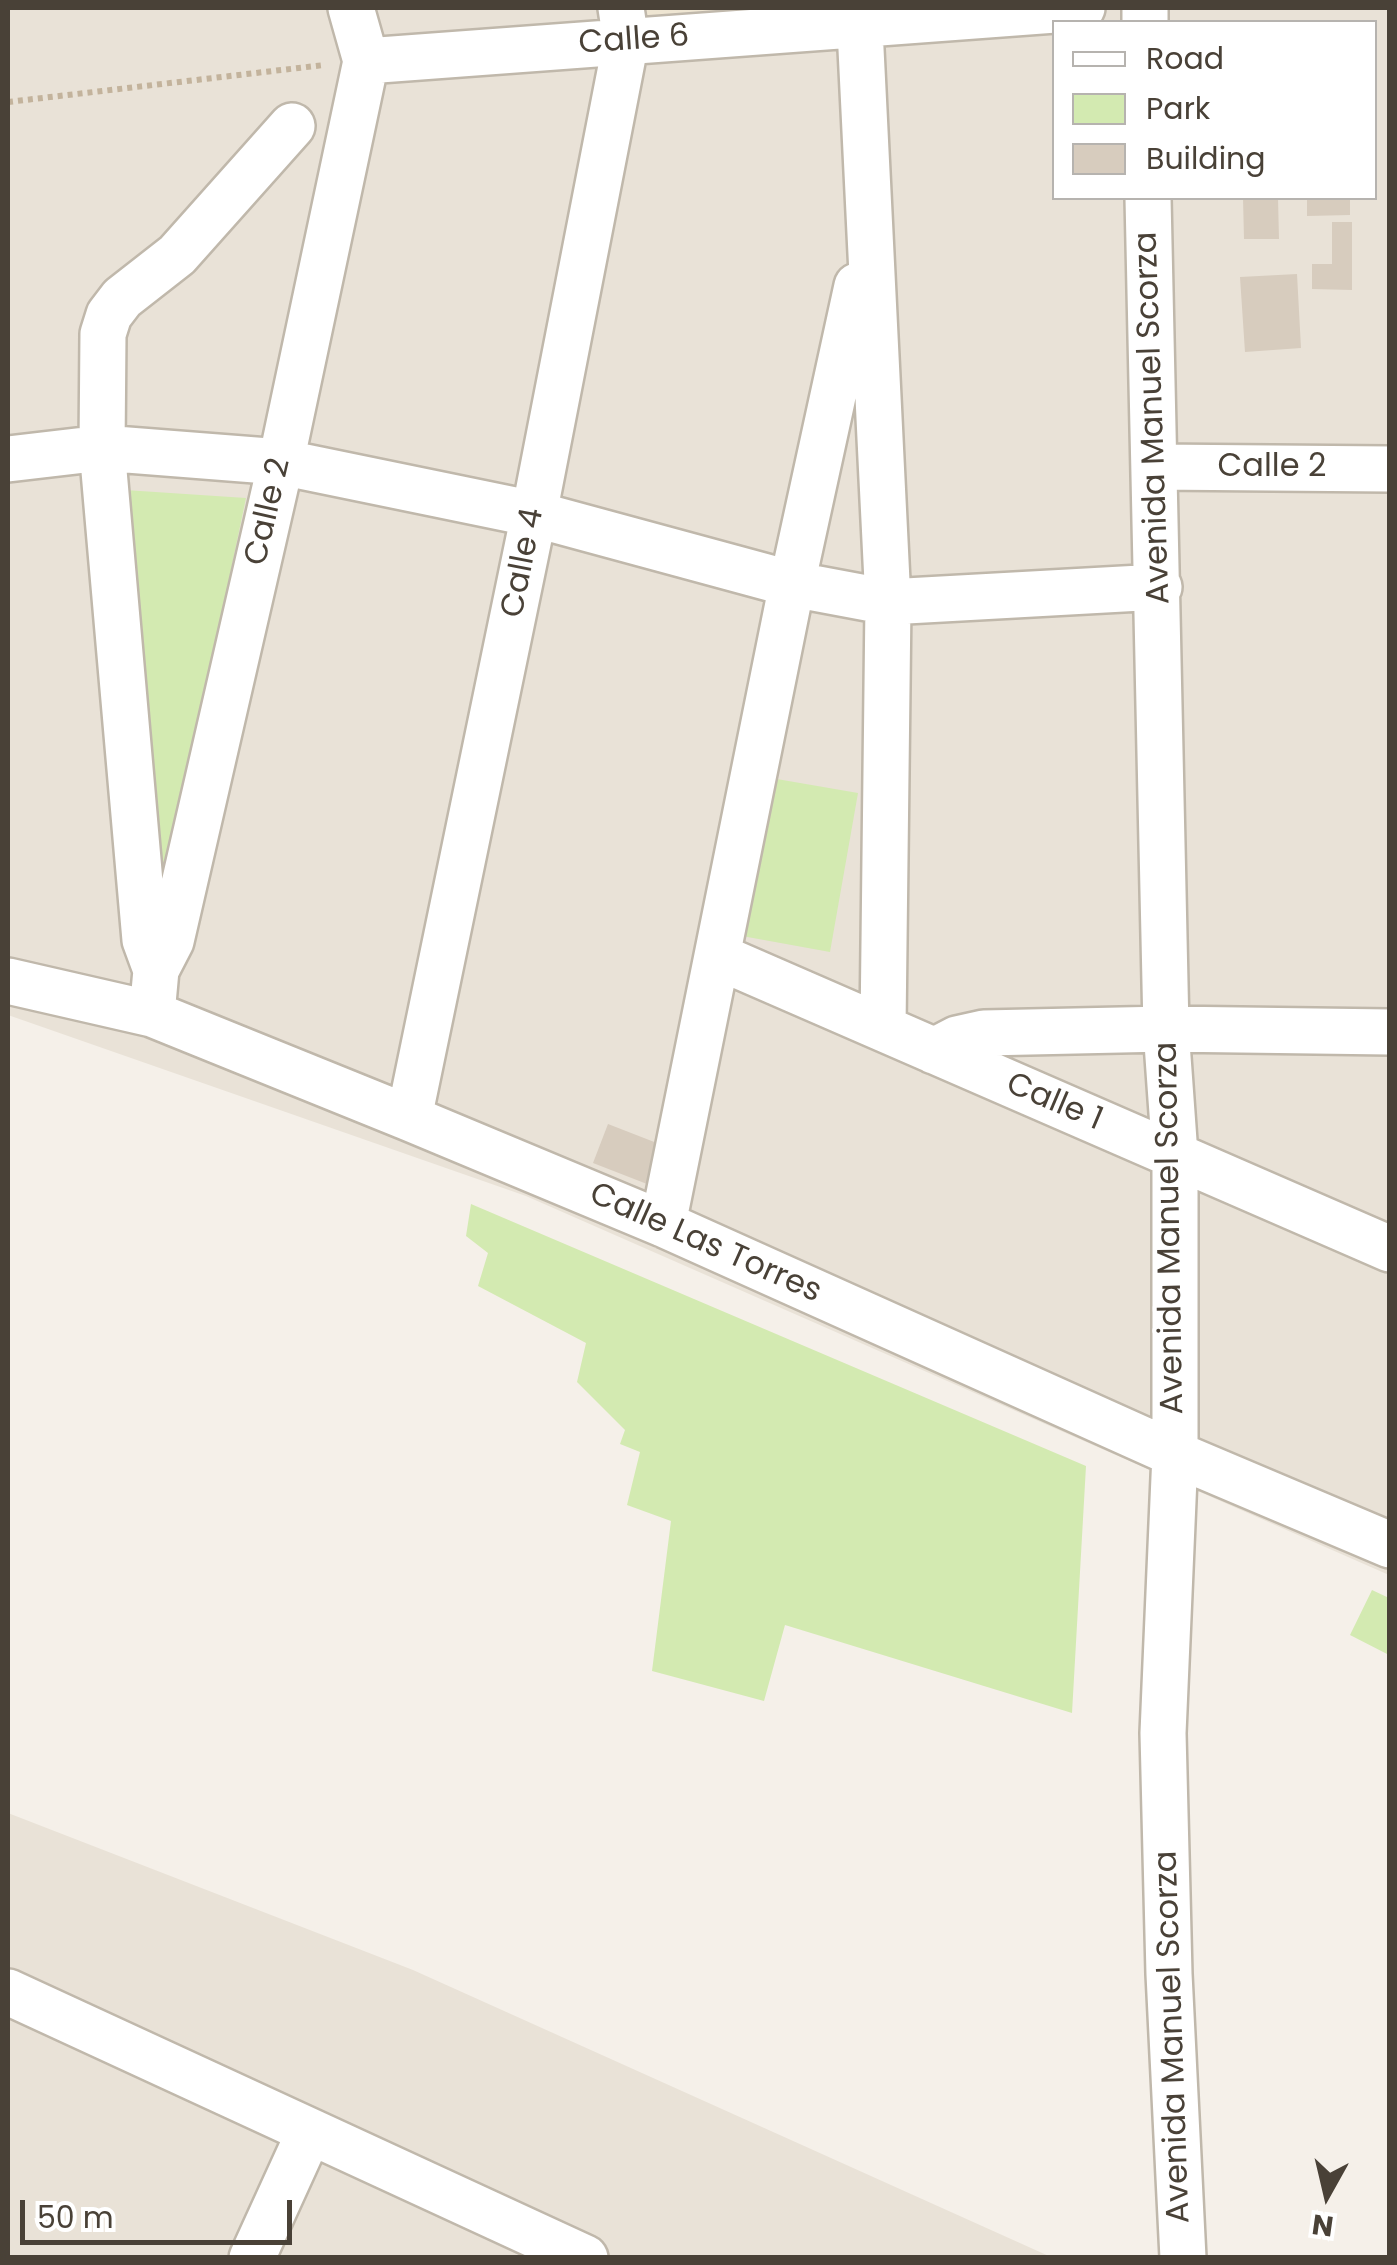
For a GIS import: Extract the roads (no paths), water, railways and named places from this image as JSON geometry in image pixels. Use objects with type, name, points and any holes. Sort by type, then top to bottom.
[{"type":"street","name":"Calle 2","points":[[152,1014],[156,970],[171,942],[281,462],[366,60],[351,8]]},
{"type":"street","name":"Calle 6","points":[[366,60],[624,24],[1082,8]]},
{"type":"street","points":[[860,16],[888,602],[883,1028]]},
{"type":"street","name":"Calle 4","points":[[410,1118],[534,514],[624,24]]},
{"type":"street","points":[[156,970],[145,940],[102,448],[103,334],[109,315],[122,298],[177,255],[292,126]]},
{"type":"street","name":"Avenida Manuel Scorza","points":[[1148,200],[1166,1029],[1175,1155],[1175,1454],[1164,1732],[1169,1974],[1184,2258]]},
{"type":"street","points":[[663,1224],[792,584],[870,224]]},
{"type":"street","points":[[8,460],[102,448],[281,462],[534,514],[792,584],[888,602],[1159,587]]},
{"type":"street","name":"Calle 2","points":[[1154,468],[1390,469]]},
{"type":"street","name":"Calle 1","points":[[718,956],[1390,1249]]},
{"type":"street","name":"Calle Las Torres","points":[[8,981],[152,1014],[410,1118],[663,1224],[1175,1454],[1390,1544]]},
{"type":"street","points":[[934,1050],[957,1039],[984,1033],[1166,1029],[1390,1032]]},
{"type":"street","points":[[8,1992],[585,2258]]},
{"type":"street","points":[[252,2258],[308,2133]]}]
